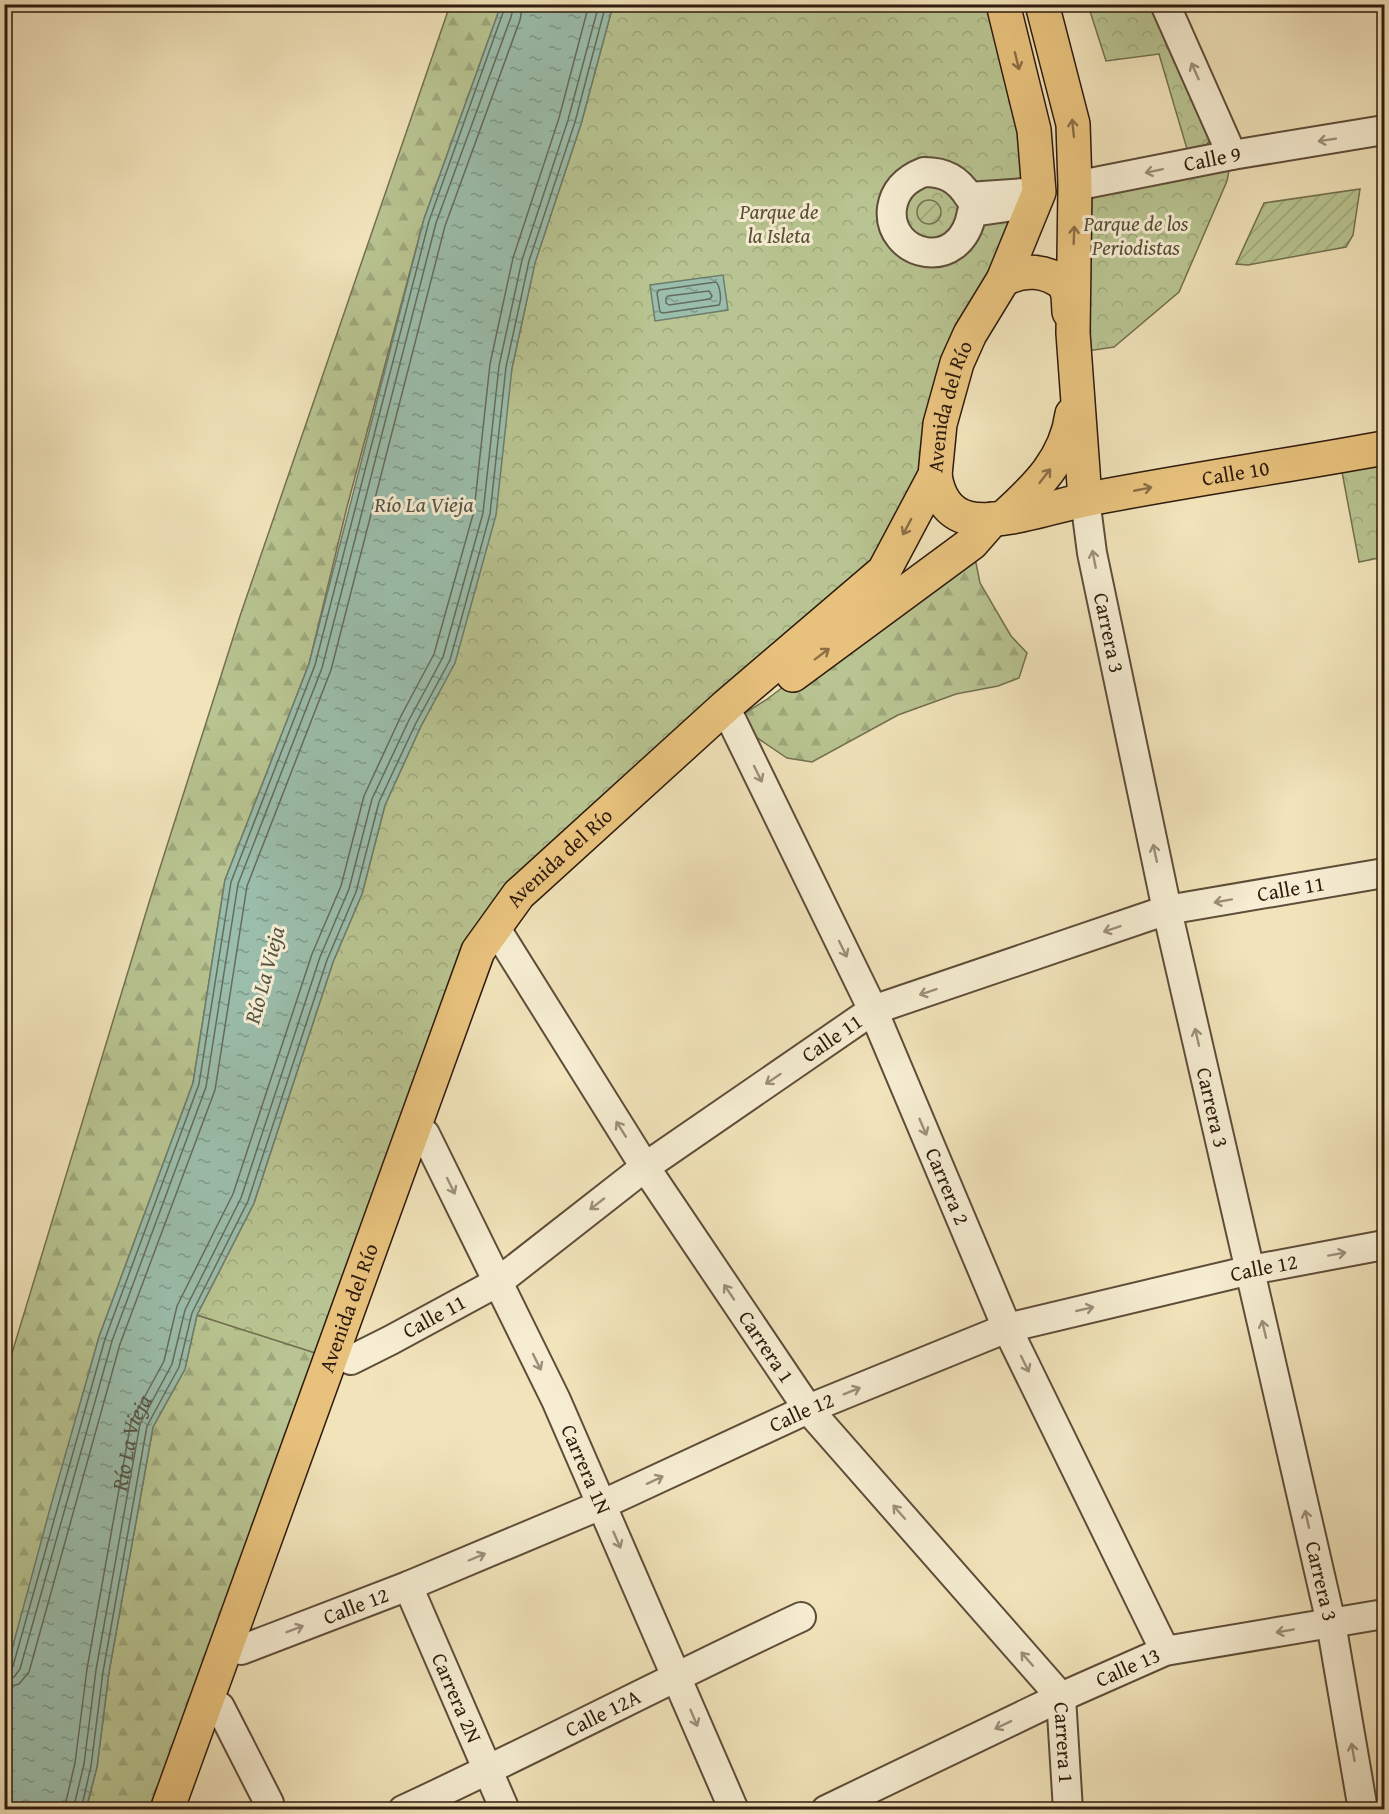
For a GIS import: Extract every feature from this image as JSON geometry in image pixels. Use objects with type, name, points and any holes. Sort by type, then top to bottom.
[{"type":"main road","name":"Avenida del Río","points":[[182,1809],[351,1360],[484,957],[519,894],[726,706],[884,571],[935,475],[940,424],[957,363],[970,334],[1003,280],[1039,192],[1034,130],[1003,4]]},
{"type":"main road","name":"Avenida del Río","points":[[167,1809],[478,951],[527,898],[732,721],[972,543],[998,518],[1033,490],[1049,472],[1062,451],[1070,428],[1073,404],[1070,316],[1076,186],[1073,123],[1042,4]]},
{"type":"main road","name":"Calle 9","points":[[1039,192],[1076,186]]},
{"type":"main road","points":[[1003,280],[1026,272],[1043,273],[1058,279],[1065,285],[1070,316]]},
{"type":"main road","name":"Avenida del Río","points":[[1070,316],[1079,403]]},
{"type":"main road","name":"Carrera 3","points":[[1079,403],[1085,499]]},
{"type":"main road","name":"Calle 10","points":[[935,475],[937,489],[943,502],[953,512],[966,518],[980,520],[1209,476],[1384,448]]},
{"type":"street","points":[[1166,4],[1232,155]]},
{"type":"street","name":"Calle 9","points":[[1076,186],[1232,155],[1384,130]]},
{"type":"street","name":"Calle 9","points":[[971,205],[1039,192]]},
{"type":"street","name":"Carrera 3","points":[[1085,499],[1092,553],[1167,910],[1331,1623],[1363,1809]]},
{"type":"street","name":"Carrera 2","points":[[732,721],[873,1010],[1007,1328],[1165,1651]]},
{"type":"street","name":"Calle 11","points":[[351,1360],[498,1282],[645,1167],[873,1010],[1167,910],[1384,873]]},
{"type":"street","name":"Carrera 1","points":[[498,932],[645,1167],[808,1410],[1061,1697],[1068,1809]]},
{"type":"street","name":"Carrera 1N","points":[[425,1134],[556,1400],[734,1809]]},
{"type":"street","name":"Calle 12","points":[[241,1650],[408,1586],[602,1504],[808,1410],[1007,1328],[1251,1270],[1384,1245]]},
{"type":"street","name":"Carrera 2N","points":[[408,1586],[505,1809]]},
{"type":"street","name":"Calle 13","points":[[826,1809],[1061,1697],[1165,1651],[1384,1614]]},
{"type":"street","name":"Calle 12A","points":[[403,1809],[487,1771],[676,1676],[801,1617]]},
{"type":"street","points":[[220,1707],[269,1803]]},
{"type":"green space","points":[[450,5],[501,5],[424,219],[347,507],[309,664],[225,880],[193,1083],[99,1337],[5,1675],[5,1376],[151,896],[240,616]]},
{"type":"green space","name":"Parque de la Isleta","points":[[613,5],[1003,5],[1039,192],[884,571],[478,951],[331,1358],[197,1315],[254,1203],[333,962],[362,894],[385,805],[421,726],[455,662],[535,262],[581,124]]},
{"type":"green space","points":[[1088,5],[1165,5],[1219,124],[1206,146],[1187,149],[1159,54],[1106,61]]},
{"type":"green space","name":"Parque de los Periodistas","points":[[1232,155],[1227,181],[1179,292],[1114,347],[1074,353],[1075,186]]},
{"type":"green space","points":[[1360,189],[1353,235],[1346,247],[1248,265],[1236,264],[1264,203]]},
{"type":"green space","points":[[929,200],[938,203],[941,212],[938,221],[929,224],[920,221],[917,212],[920,203]]},
{"type":"green space","points":[[1384,448],[1384,557],[1359,562],[1339,456]]},
{"type":"green space","points":[[972,543],[980,583],[1011,636],[1027,653],[1019,678],[998,686],[956,694],[898,715],[812,762],[787,758],[732,721],[766,700]]},
{"type":"green space","points":[[197,1315],[331,1358],[165,1809],[86,1810],[97,1767],[109,1672],[153,1427],[185,1369]]},
{"type":"water","name":"Río La Vieja","points":[[501,5],[613,5],[581,124],[535,263],[512,368],[496,515],[455,663],[421,726],[385,805],[362,894],[333,962],[254,1203],[197,1315],[185,1369],[153,1427],[109,1672],[97,1767],[86,1809],[5,1809],[5,1675],[51,1505],[99,1337],[193,1083],[225,880],[309,664],[424,219]]},
{"type":"water","points":[[723,275],[728,310],[655,321],[650,285]]}]
